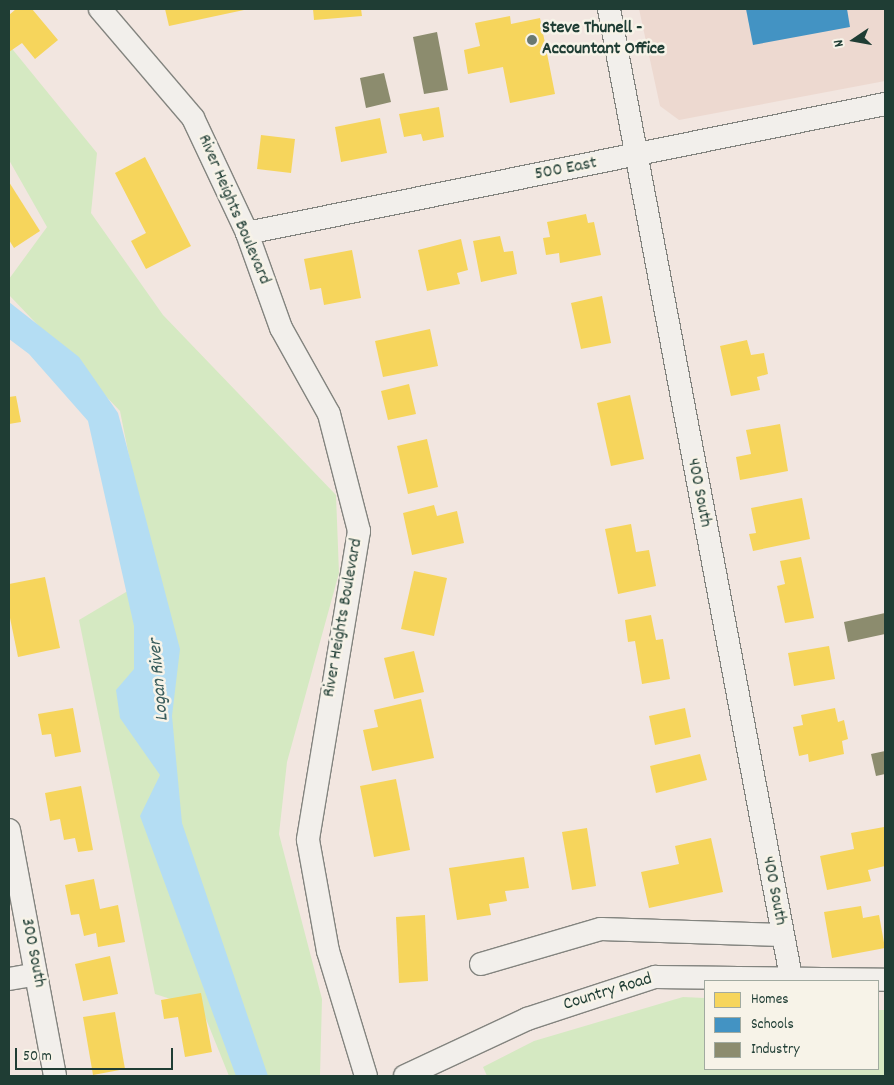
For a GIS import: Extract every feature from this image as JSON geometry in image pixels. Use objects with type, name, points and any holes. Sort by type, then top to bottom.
[{"type":"street","name":"River Heights Boulevard","points":[[100,9],[193,118],[247,233],[281,328],[329,414],[358,531],[308,840],[328,951],[366,1076]]},
{"type":"street","name":"400 South","points":[[609,9],[634,157],[781,935],[791,977]]},
{"type":"street","name":"500 East","points":[[247,233],[634,157],[885,104]]},
{"type":"street","name":"300 South","points":[[9,830],[55,1076]]},
{"type":"street","points":[[481,964],[601,929],[781,935]]},
{"type":"street","points":[[9,978],[36,974]]},
{"type":"street","name":"Country Road","points":[[404,1076],[527,1019],[656,977],[791,977],[885,980]]},
{"type":"shaded area","points":[[639,9],[885,9],[885,81],[679,120],[660,106]]},
{"type":"green space","points":[[9,45],[97,153],[91,213],[163,315],[336,495],[339,573],[287,762],[279,834],[322,999],[320,1076],[229,1076],[202,1009],[155,994],[79,620],[153,576],[120,411],[9,295],[9,279],[47,227],[9,160]]},
{"type":"green space","points":[[683,997],[704,998],[704,1070],[879,1070],[879,1010],[885,1010],[885,1076],[487,1076],[483,1067],[534,1041]]},
{"type":"water","name":"Logan River","points":[[9,302],[79,357],[118,413],[180,649],[172,716],[182,823],[268,1076],[236,1076],[140,816],[160,775],[120,718],[116,690],[134,669],[134,626],[88,421],[29,354],[9,339]]},
{"type":"building: Homes","points":[[16,9],[32,9],[58,40],[35,59],[22,43],[9,52],[9,15]]},
{"type":"building: Homes","points":[[165,9],[244,9],[244,10],[169,26]]},
{"type":"building: Homes","points":[[313,9],[361,9],[362,16],[314,20]]},
{"type":"building: Homes","points":[[510,16],[511,24],[540,18],[555,94],[510,103],[503,67],[468,74],[464,50],[480,46],[475,23]]},
{"type":"building: Homes","points":[[439,107],[444,137],[423,141],[421,134],[404,137],[399,114]]},
{"type":"building: Homes","points":[[380,118],[387,153],[341,162],[335,127]]},
{"type":"building: Homes","points":[[261,135],[295,139],[291,173],[257,169]]},
{"type":"building: Homes","points":[[145,157],[191,246],[146,269],[131,241],[146,233],[115,173]]},
{"type":"building: Homes","points":[[9,182],[40,231],[14,248],[9,240]]},
{"type":"building: Homes","points":[[586,214],[588,223],[594,222],[601,255],[560,263],[559,253],[546,255],[543,238],[550,237],[547,222]]},
{"type":"building: Homes","points":[[500,236],[504,252],[513,251],[517,274],[481,282],[473,241]]},
{"type":"building: Homes","points":[[461,239],[468,270],[457,273],[460,284],[427,291],[418,250]]},
{"type":"building: Homes","points":[[352,250],[361,298],[324,305],[321,288],[310,290],[304,259]]},
{"type":"building: Homes","points":[[602,296],[611,343],[581,349],[571,303]]},
{"type":"building: Homes","points":[[430,329],[438,366],[383,377],[375,341]]},
{"type":"building: Homes","points":[[747,340],[751,355],[764,353],[768,374],[757,377],[760,390],[731,396],[720,346]]},
{"type":"building: Homes","points":[[409,384],[416,414],[388,420],[381,391]]},
{"type":"building: Homes","points":[[630,395],[644,459],[611,466],[597,403]]},
{"type":"building: Homes","points":[[16,396],[21,422],[9,424],[9,397]]},
{"type":"building: Homes","points":[[780,424],[788,471],[740,480],[736,457],[751,454],[746,430]]},
{"type":"building: Homes","points":[[427,439],[438,487],[408,494],[397,446]]},
{"type":"building: Homes","points":[[802,498],[810,539],[753,551],[749,534],[756,533],[751,508]]},
{"type":"building: Homes","points":[[434,505],[437,516],[457,511],[464,543],[412,555],[403,513]]},
{"type":"building: Homes","points":[[631,524],[636,552],[649,550],[656,586],[618,594],[605,529]]},
{"type":"building: Homes","points":[[801,557],[814,618],[785,623],[777,586],[785,584],[780,561]]},
{"type":"building: Homes","points":[[414,571],[447,578],[434,636],[401,629]]},
{"type":"building: Homes","points":[[45,577],[60,648],[18,657],[9,613],[9,584]]},
{"type":"building: Homes","points":[[651,615],[656,640],[663,639],[670,679],[642,684],[635,641],[628,642],[625,620]]},
{"type":"building: Homes","points":[[829,646],[835,679],[794,686],[788,653]]},
{"type":"building: Homes","points":[[414,651],[424,692],[394,699],[384,658]]},
{"type":"building: Homes","points":[[421,699],[434,758],[372,771],[363,730],[378,727],[374,710]]},
{"type":"building: Homes","points":[[73,708],[81,752],[55,757],[51,734],[42,735],[38,714]]},
{"type":"building: Homes","points":[[685,708],[691,737],[655,745],[649,716]]},
{"type":"building: Homes","points":[[835,708],[838,722],[844,720],[848,739],[842,741],[844,754],[809,762],[808,754],[799,756],[793,727],[803,725],[801,715]]},
{"type":"building: Homes","points":[[700,754],[707,780],[656,793],[650,766]]},
{"type":"building: Homes","points":[[396,779],[410,850],[374,857],[360,786]]},
{"type":"building: Homes","points":[[81,786],[93,850],[78,852],[75,838],[64,840],[60,819],[50,821],[45,793]]},
{"type":"building: Homes","points":[[884,827],[885,866],[868,870],[871,881],[827,890],[820,856],[854,849],[851,833]]},
{"type":"building: Homes","points":[[587,828],[596,886],[572,890],[562,832]]},
{"type":"building: Homes","points":[[711,838],[723,892],[649,908],[641,872],[679,864],[675,846]]},
{"type":"building: Homes","points":[[524,857],[529,888],[505,891],[507,901],[489,904],[491,915],[457,920],[449,868]]},
{"type":"building: Homes","points":[[94,879],[100,909],[118,905],[125,942],[98,947],[96,933],[84,936],[79,914],[71,915],[65,885]]},
{"type":"building: Homes","points":[[861,906],[863,918],[879,915],[885,948],[832,958],[824,912]]},
{"type":"building: Homes","points":[[425,915],[428,981],[399,983],[396,917]]},
{"type":"building: Homes","points":[[110,956],[118,994],[83,1001],[75,964]]},
{"type":"building: Homes","points":[[201,993],[212,1052],[185,1057],[178,1017],[164,1019],[161,1000]]},
{"type":"building: Homes","points":[[115,1012],[125,1069],[93,1075],[83,1017]]},
{"type":"building: Schools","points":[[746,9],[847,9],[850,27],[753,45]]},
{"type":"building: Industry","points":[[437,32],[448,90],[424,94],[413,37]]},
{"type":"building: Industry","points":[[384,73],[391,102],[366,108],[360,78]]},
{"type":"building: Industry","points":[[885,613],[885,634],[848,642],[844,622]]},
{"type":"building: Industry","points":[[885,751],[885,774],[876,776],[871,754]]},
{"type":"place","name":"Steve Thunell - Accountant Office","points":[[532,40]]}]
